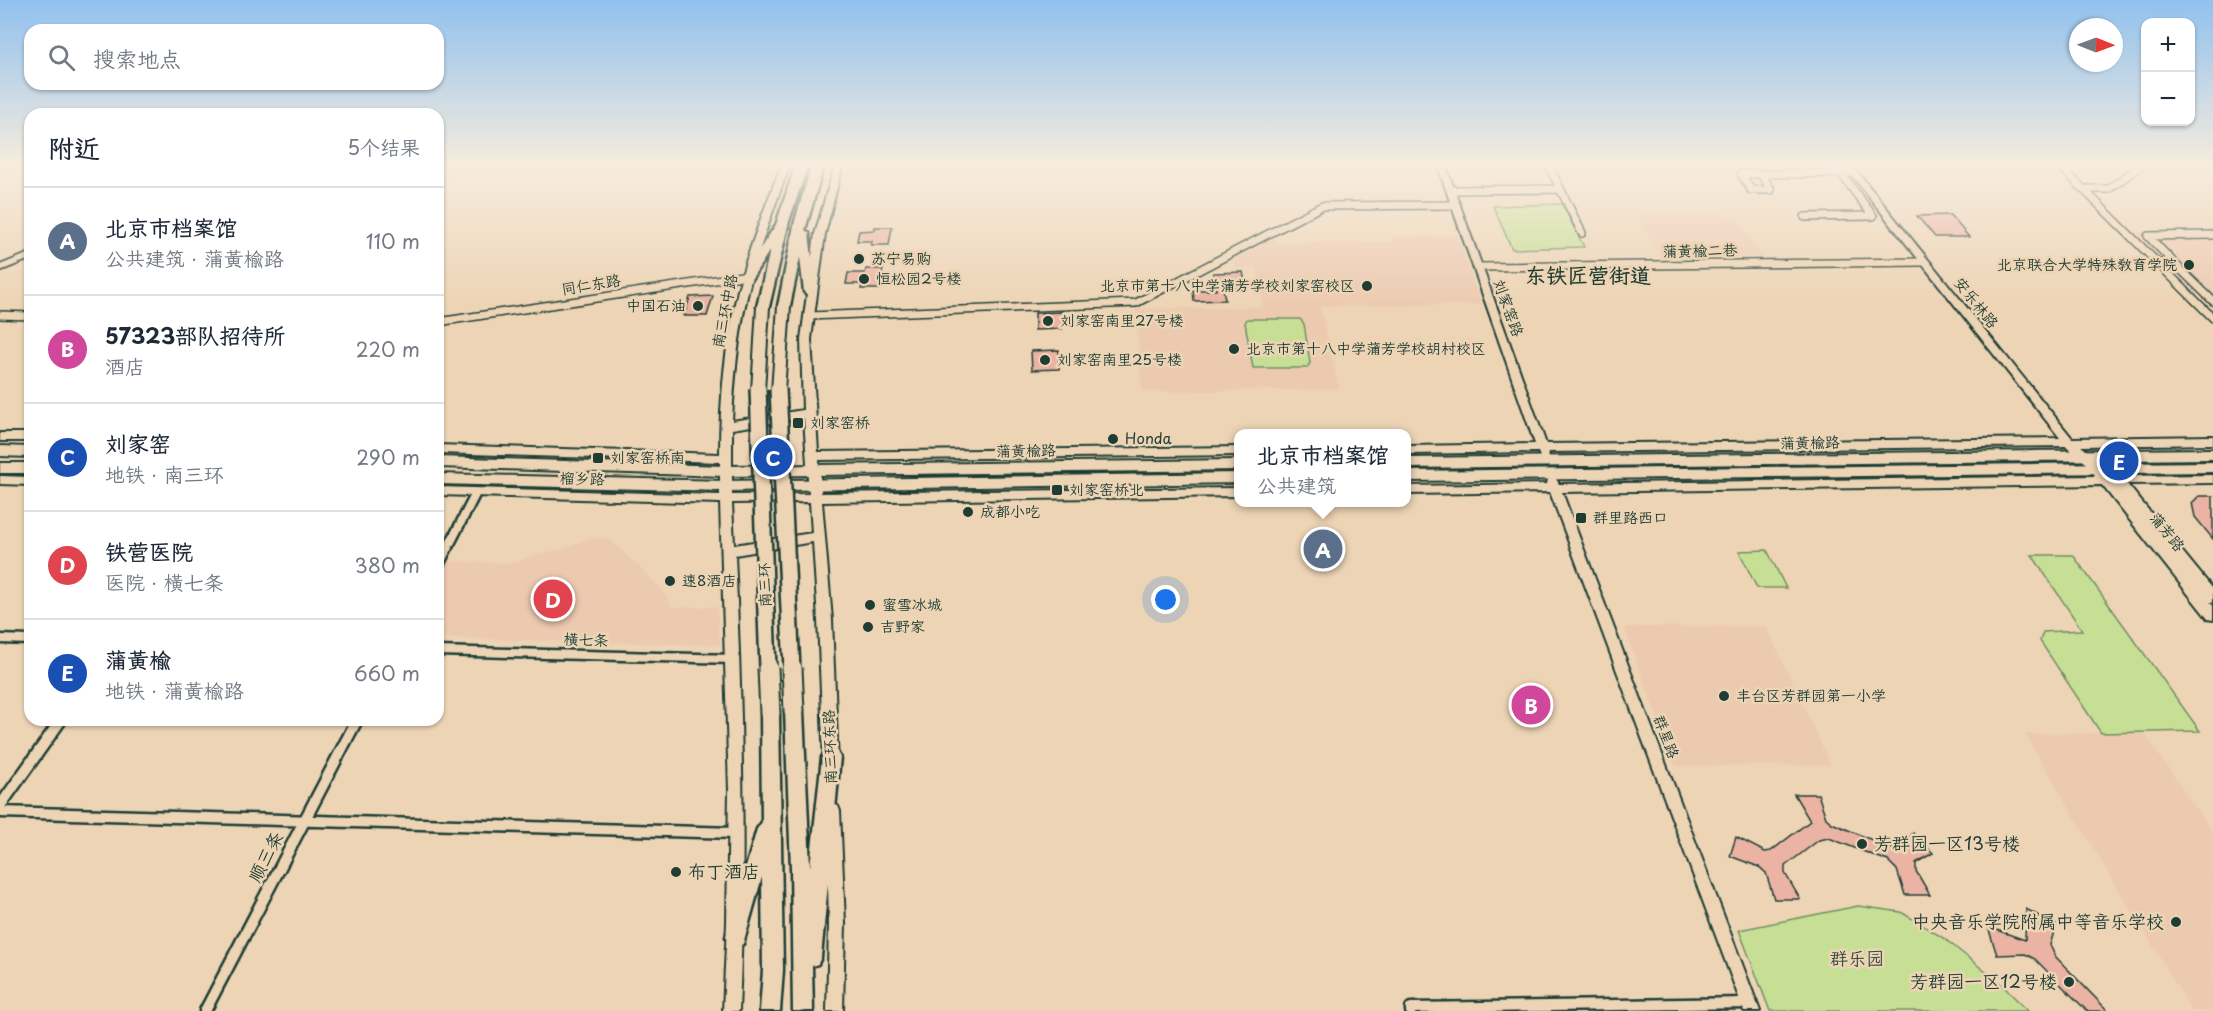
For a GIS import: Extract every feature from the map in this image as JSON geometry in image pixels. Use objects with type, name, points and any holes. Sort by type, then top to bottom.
[{"type":"highway","name":"南三环","points":[[770,1011],[773,970],[770,714],[758,387],[764,307],[786,211]]},
{"type":"highway","name":"南三环","points":[[804,211],[784,306],[778,386],[801,868],[804,1011]]},
{"type":"highway","points":[[748,274],[783,221]]},
{"type":"highway","points":[[801,221],[810,292]]},
{"type":"highway","points":[[804,1011],[831,758]]},
{"type":"highway","points":[[736,937],[771,812]]},
{"type":"main road","points":[[0,451],[24,452]]},
{"type":"main road","name":"蒲黄榆路","points":[[1411,463],[1550,475],[2086,456],[2213,454]]},
{"type":"main road","name":"榴乡路","points":[[444,462],[724,464]]},
{"type":"main road","name":"蒲黄榆路","points":[[724,464],[1234,465]]},
{"type":"main road","name":"蒲黄榆路","points":[[1411,476],[2107,476],[2213,467]]},
{"type":"main road","points":[[0,468],[24,468]]},
{"type":"main road","name":"蒲黄榆路","points":[[725,493],[1234,478]]},
{"type":"main road","name":"榴乡路","points":[[444,479],[725,493]]},
{"type":"street","name":"南三环中路","points":[[725,493],[726,426],[731,361],[739,310],[748,274],[770,211]]},
{"type":"street","points":[[826,211],[810,292],[806,339],[813,463],[1234,451]]},
{"type":"street","points":[[809,316],[1136,303],[1312,211]]},
{"type":"street","name":"刘家窑路","points":[[1458,211],[1550,475]]},
{"type":"street","points":[[1571,211],[1582,233]]},
{"type":"street","points":[[1805,217],[1874,216],[1871,211]]},
{"type":"street","name":"安乐林路","points":[[1884,211],[2070,443],[2107,476]]},
{"type":"street","points":[[2105,211],[2213,318]]},
{"type":"street","points":[[2213,235],[2148,236],[2213,300]]},
{"type":"street","points":[[0,268],[24,258]]},
{"type":"street","name":"蒲黄榆二巷","points":[[1478,267],[1923,262]]},
{"type":"street","points":[[2157,263],[2173,262]]},
{"type":"street","name":"同仁东路","points":[[444,321],[748,274]]},
{"type":"street","points":[[0,315],[24,316]]},
{"type":"street","points":[[726,426],[810,414]]},
{"type":"street","points":[[0,436],[24,437]]},
{"type":"street","points":[[1411,450],[2213,440]]},
{"type":"street","name":"榴乡路","points":[[444,449],[724,464]]},
{"type":"street","points":[[1196,452],[1212,465]]},
{"type":"street","name":"南三环东路","points":[[813,463],[820,536],[831,758],[837,923],[835,1011]]},
{"type":"street","points":[[1411,490],[1550,475]]},
{"type":"street","name":"群星路","points":[[1550,475],[1751,1007]]},
{"type":"street","points":[[2107,476],[2213,479]]},
{"type":"street","name":"蒲芳路","points":[[2107,476],[2213,598]]},
{"type":"street","name":"蒲芳路","points":[[2107,476],[2213,615]]},
{"type":"street","points":[[0,480],[24,480]]},
{"type":"street","points":[[816,491],[1234,492]]},
{"type":"street","name":"榴乡路","points":[[444,492],[725,493]]},
{"type":"street","points":[[444,555],[476,493]]},
{"type":"street","points":[[725,493],[733,659],[736,937],[731,1011]]},
{"type":"street","points":[[728,551],[820,536]]},
{"type":"street","points":[[0,639],[24,640]]},
{"type":"street","name":"横七条","points":[[444,651],[733,659]]},
{"type":"street","points":[[0,806],[58,726]]},
{"type":"street","name":"顺三条","points":[[205,1011],[354,726]]},
{"type":"street","points":[[0,812],[735,833]]},
{"type":"street","points":[[1411,1011],[1411,1008],[1751,1007]]},
{"type":"shaded area","points":[[1735,214],[1762,257],[1660,258],[1637,215]]},
{"type":"shaded area","name":"北京联合大学特殊教育学院","points":[[2213,231],[2213,311],[2174,272],[2156,259],[2128,232]]},
{"type":"shaded area","points":[[1458,236],[1481,304],[1320,306],[1339,389],[1142,392],[1136,309],[1263,307],[1257,268],[1235,268],[1234,257],[1275,238],[1276,243],[1393,242],[1392,237]]},
{"type":"shaded area","points":[[588,538],[608,538],[651,578],[663,591],[672,607],[717,607],[720,645],[444,638],[444,569],[448,561],[516,563],[527,557],[568,548]]},
{"type":"shaded area","name":"丰台区芳群园第一小学","points":[[1766,626],[1831,765],[1675,766],[1624,627]]},
{"type":"shaded area","name":"中央音乐学院附属中等音乐学校","points":[[2143,732],[2213,833],[2213,1011],[2192,1011],[2025,734]]},
{"type":"green space","points":[[1495,211],[1566,211],[1584,247],[1512,249]]},
{"type":"green space","points":[[1247,319],[1300,319],[1304,324],[1310,363],[1307,368],[1253,368],[1245,323]]},
{"type":"green space","points":[[1767,550],[1786,588],[1757,588],[1739,551]]},
{"type":"green space","points":[[2032,555],[2073,555],[2200,731],[2101,733],[2040,641],[2043,632],[2082,630]]},
{"type":"green space","name":"群乐园","points":[[1858,906],[1901,912],[1945,939],[2002,985],[2028,1011],[1770,1011],[1739,930]]},
{"type":"building","points":[[1950,215],[1969,237],[1935,237],[1917,216]]},
{"type":"building","points":[[875,227],[892,227],[889,245],[871,245],[872,241],[857,241],[859,231],[875,230]]},
{"type":"building","name":"恒松园2号楼","points":[[866,269],[883,269],[879,289],[861,289],[862,284],[846,284],[848,273],[865,273]]},
{"type":"building","points":[[1243,272],[1246,287],[1223,288],[1225,300],[1194,301],[1193,290],[1216,290],[1213,273]]},
{"type":"building","name":"中国石油","points":[[713,296],[707,316],[684,316],[690,297]]},
{"type":"building","name":"刘家窑南里27号楼","points":[[1062,312],[1062,329],[1035,330],[1035,313]]},
{"type":"building","name":"刘家窑南里25号楼","points":[[1059,350],[1059,369],[1032,370],[1031,351]]},
{"type":"building","points":[[2199,496],[2213,496],[2213,539],[2195,517],[2192,503]]},
{"type":"building","name":"芳群园一区13号楼","points":[[1794,794],[1818,794],[1826,818],[1832,823],[1893,849],[1899,848],[1913,833],[1933,853],[1916,863],[1916,871],[1930,895],[1905,895],[1897,870],[1888,861],[1829,838],[1819,840],[1785,866],[1785,873],[1800,899],[1774,899],[1766,873],[1759,867],[1730,856],[1736,837],[1765,852],[1771,851],[1810,821]]},
{"type":"building","name":"芳群园一区12号楼","points":[[2026,909],[2056,925],[2050,945],[2055,956],[2108,1011],[2087,1011],[2035,959],[2025,954],[1997,955],[1988,927],[2025,940]]},
{"type":"place","name":"苏宁易购","points":[[859,259]]},
{"type":"place","name":"北京联合大学特殊教育学院","points":[[2189,265]]},
{"type":"place","name":"恒松园2号楼","points":[[864,279]]},
{"type":"place","name":"北京市第十八中学蒲芳学校刘家窑校区","points":[[1367,286]]},
{"type":"place","name":"中国石油","points":[[698,306]]},
{"type":"place","name":"刘家窑南里27号楼","points":[[1048,321]]},
{"type":"place","name":"北京市第十八中学蒲芳学校胡村校区","points":[[1234,349]]},
{"type":"place","name":"刘家窑南里25号楼","points":[[1045,360]]},
{"type":"place","name":"刘家窑桥","points":[[798,423]]},
{"type":"place","name":"Honda","points":[[1113,439]]},
{"type":"place","name":"刘家窑","points":[[773,457]]},
{"type":"place","name":"刘家窑桥南","points":[[598,458]]},
{"type":"place","name":"蒲黄榆","points":[[2119,461]]},
{"type":"place","name":"刘家窑桥北","points":[[1057,490]]},
{"type":"place","name":"成都小吃","points":[[968,512]]},
{"type":"place","name":"群里路西口","points":[[1581,518]]},
{"type":"place","name":"北京市档案馆","points":[[1323,549]]},
{"type":"place","name":"速8酒店","points":[[670,581]]},
{"type":"place","name":"铁营医院","points":[[553,599]]},
{"type":"place","name":"蜜雪冰城","points":[[870,605]]},
{"type":"place","name":"吉野家","points":[[868,627]]},
{"type":"place","name":"丰台区芳群园第一小学","points":[[1724,696]]},
{"type":"place","name":"57323部队招待所","points":[[1531,705]]},
{"type":"place","name":"芳群园一区13号楼","points":[[1862,844]]},
{"type":"place","name":"布丁酒店","points":[[676,872]]},
{"type":"place","name":"中央音乐学院附属中等音乐学校","points":[[2176,922]]},
{"type":"place","name":"芳群园一区12号楼","points":[[2069,982]]},
{"type":"district","name":"东铁匠营街道","points":[[1588,276]]}]
